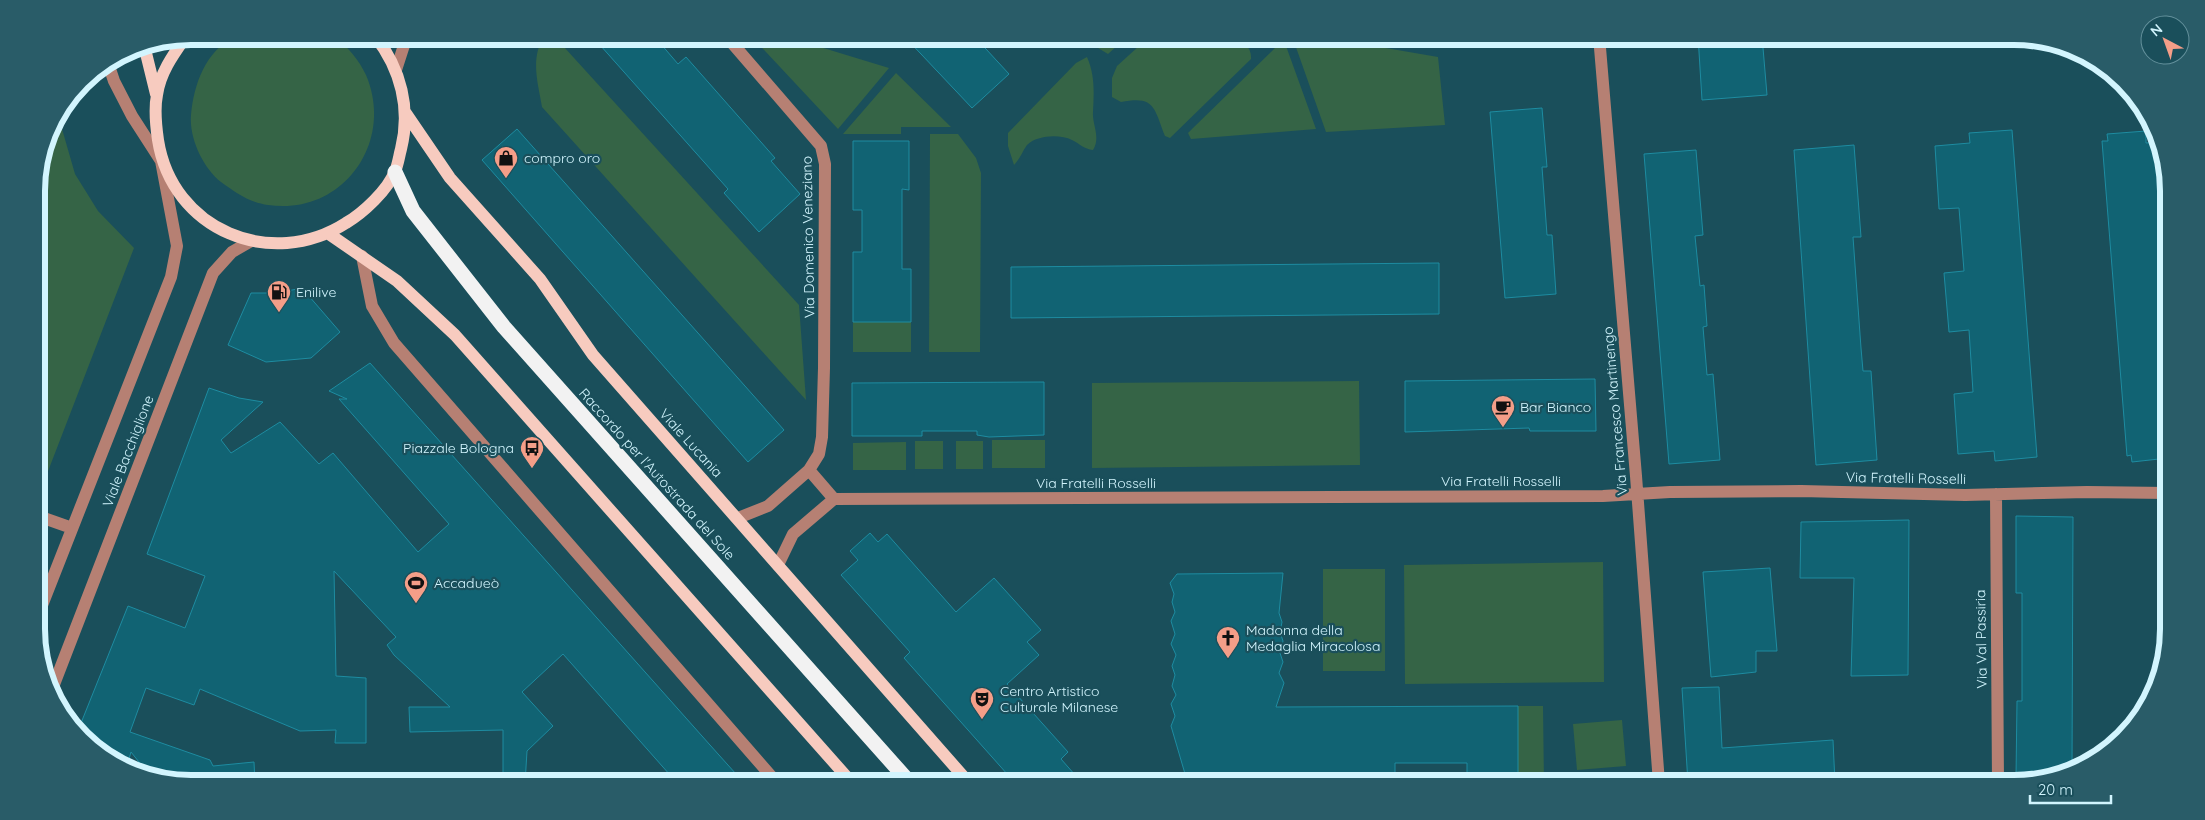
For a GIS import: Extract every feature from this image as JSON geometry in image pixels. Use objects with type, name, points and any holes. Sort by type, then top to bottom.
[{"type":"highway","name":"Raccordo per l'Autostrada del Sole","points":[[395,172],[413,211],[504,327],[903,775]]},
{"type":"main road","points":[[146,52],[156,95],[156,128],[161,161],[176,190],[191,208],[209,223],[222,230],[251,241],[277,244],[304,242],[329,234],[359,215],[395,172],[405,132],[404,101],[396,70],[382,45]]},
{"type":"main road","points":[[156,95],[167,64],[179,46]]},
{"type":"main road","name":"Viale Lucania","points":[[405,112],[450,178],[540,279],[593,355],[962,775]]},
{"type":"main road","points":[[329,234],[397,281],[455,336],[845,775]]},
{"type":"street","points":[[396,70],[404,45]]},
{"type":"street","name":"Via Domenico Veneziano","points":[[734,45],[821,146],[824,156],[824,368],[822,437],[819,454],[809,470],[768,506],[738,518]]},
{"type":"street","name":"Via Francesco Martinengo","points":[[1600,45],[1658,775]]},
{"type":"street","points":[[110,70],[132,116],[161,161]]},
{"type":"street","name":"Viale Bacchiglione","points":[[45,598],[171,277],[177,246],[161,161]]},
{"type":"street","name":"Viale Bacchiglione","points":[[55,681],[212,273],[232,252],[251,241]]},
{"type":"street","points":[[362,256],[372,306],[394,343],[770,775]]},
{"type":"street","points":[[778,565],[793,534],[834,500],[809,470]]},
{"type":"street","name":"Via Fratelli Rosselli","points":[[834,500],[1637,495],[1670,492],[2160,493]]},
{"type":"street","name":"Via Val Passiria","points":[[1996,494],[1998,775]]},
{"type":"street","points":[[45,518],[72,528]]},
{"type":"green space","points":[[223,45],[344,45],[348,48],[366,75],[373,101],[373,126],[367,149],[356,170],[339,187],[319,199],[295,205],[261,204],[237,193],[221,182],[208,169],[198,152],[191,124],[198,81],[216,51]]},
{"type":"green space","points":[[540,45],[562,45],[799,305],[806,400],[542,107],[536,71],[537,53]]},
{"type":"green space","points":[[759,45],[814,45],[889,68],[838,129]]},
{"type":"green space","points":[[1098,45],[1118,45],[1108,54],[1098,48]]},
{"type":"green space","points":[[1140,45],[1246,45],[1251,55],[1251,59],[1170,138],[1165,136],[1155,111],[1147,102],[1132,100],[1121,102],[1112,97],[1112,78],[1117,66]]},
{"type":"green space","points":[[1295,45],[1368,45],[1438,57],[1445,125],[1326,132]]},
{"type":"green space","points":[[1286,46],[1316,129],[1191,139],[1188,133],[1193,128],[1275,48]]},
{"type":"green space","points":[[1087,57],[1091,71],[1094,98],[1093,117],[1096,140],[1093,150],[1067,138],[1055,136],[1042,137],[1027,145],[1014,165],[1008,146],[1008,133],[1076,63]]},
{"type":"green space","points":[[896,73],[951,127],[901,127],[901,134],[843,134]]},
{"type":"green space","points":[[61,126],[75,174],[98,211],[134,248],[45,479],[45,181],[50,153]]},
{"type":"green space","points":[[930,134],[958,134],[976,158],[981,173],[980,352],[929,352]]},
{"type":"green space","points":[[853,322],[911,322],[911,352],[853,352]]},
{"type":"green space","points":[[1359,381],[1360,465],[1092,468],[1092,383]]},
{"type":"green space","points":[[992,440],[1045,440],[1045,468],[992,468]]},
{"type":"green space","points":[[915,441],[943,441],[943,469],[915,469]]},
{"type":"green space","points":[[956,441],[983,441],[983,469],[956,469]]},
{"type":"green space","points":[[906,442],[906,470],[853,470],[853,443]]},
{"type":"green space","points":[[1603,562],[1604,682],[1405,684],[1404,565]]},
{"type":"green space","points":[[1323,569],[1385,569],[1385,671],[1323,671]]},
{"type":"green space","points":[[1518,706],[1543,706],[1544,775],[1518,775]]},
{"type":"green space","points":[[1622,720],[1626,766],[1577,770],[1573,724]]},
{"type":"building","points":[[600,45],[662,45],[678,64],[686,57],[775,158],[771,161],[800,194],[759,232],[724,193],[728,189]]},
{"type":"building","points":[[912,45],[982,45],[1009,74],[972,108]]},
{"type":"building","points":[[1699,45],[1763,45],[1767,95],[1702,100]]},
{"type":"building","points":[[1542,108],[1547,167],[1542,167],[1547,235],[1552,235],[1556,294],[1505,298],[1490,112]]},
{"type":"building","points":[[517,129],[784,430],[748,462],[482,160]]},
{"type":"building","points":[[2012,130],[2037,457],[1995,461],[1994,451],[1958,454],[1954,394],[1973,392],[1969,330],[1949,332],[1944,273],[1964,271],[1959,208],[1939,209],[1935,146],[1970,143],[1969,133]]},
{"type":"building","points":[[2146,131],[2146,143],[2152,143],[2159,172],[2160,459],[2132,462],[2131,455],[2127,456],[2102,141],[2108,141],[2107,134]]},
{"type":"building","points":[[853,141],[909,141],[909,190],[902,189],[902,269],[911,269],[911,322],[853,322],[853,252],[862,252],[862,210],[853,210]]},
{"type":"building","points":[[1854,145],[1861,237],[1853,237],[1861,348],[1863,371],[1871,371],[1877,460],[1816,465],[1794,150]]},
{"type":"building","points":[[1696,150],[1703,235],[1695,236],[1700,286],[1704,285],[1707,326],[1703,327],[1707,375],[1713,374],[1720,460],[1669,464],[1644,154]]},
{"type":"building","points":[[1439,263],[1439,314],[1011,318],[1011,267]]},
{"type":"building","points":[[302,288],[340,332],[311,358],[266,362],[228,345],[251,293],[277,293]]},
{"type":"building","points":[[370,363],[737,775],[670,775],[563,654],[522,692],[553,726],[527,751],[526,775],[503,775],[503,730],[410,732],[409,707],[450,707],[394,655],[387,645],[396,637],[334,571],[336,676],[366,678],[366,743],[335,743],[336,730],[300,731],[200,689],[194,705],[146,688],[130,732],[210,760],[213,766],[254,762],[255,775],[181,775],[163,772],[143,766],[131,752],[128,761],[126,760],[95,739],[80,724],[128,606],[185,628],[205,576],[147,554],[209,388],[239,398],[263,402],[221,440],[231,453],[280,422],[319,464],[333,453],[418,552],[449,524],[339,399],[347,399],[329,391]]},
{"type":"building","points":[[1595,379],[1596,431],[1530,431],[1529,428],[1405,432],[1405,381]]},
{"type":"building","points":[[1044,382],[1044,435],[989,437],[977,435],[977,431],[922,431],[922,436],[852,436],[852,383]]},
{"type":"building","points":[[2016,516],[2073,517],[2072,763],[2024,775],[2016,775],[2017,701],[2022,701],[2022,593],[2016,593]]},
{"type":"building","points":[[1909,520],[1908,675],[1851,676],[1854,578],[1800,578],[1801,522]]},
{"type":"building","points":[[870,533],[878,542],[887,534],[956,612],[994,578],[1041,630],[1027,642],[1039,655],[1007,684],[1068,752],[1061,759],[1075,775],[1008,775],[904,658],[910,652],[841,575],[858,560],[850,551]]},
{"type":"building","points":[[1770,568],[1777,651],[1756,651],[1756,672],[1711,677],[1703,572]]},
{"type":"building","points":[[1283,573],[1279,613],[1282,622],[1280,632],[1283,641],[1280,653],[1283,662],[1279,673],[1284,683],[1276,707],[1518,706],[1518,775],[1467,775],[1467,763],[1395,763],[1395,775],[1185,775],[1171,726],[1175,716],[1171,704],[1176,695],[1172,686],[1175,675],[1172,666],[1176,655],[1171,644],[1175,634],[1171,621],[1175,612],[1172,602],[1174,594],[1170,583],[1177,574]]},
{"type":"building","points":[[1719,687],[1722,748],[1833,740],[1835,775],[1687,775],[1682,688]]},
{"type":"place","name":"compro oro","points":[[506,179]]},
{"type":"place","name":"Enilive","points":[[279,313]]},
{"type":"place","name":"Bar Bianco","points":[[1503,428]]},
{"type":"place","name":"Piazzale Bologna","points":[[532,469]]},
{"type":"place","name":"Accadueò","points":[[416,604]]},
{"type":"place","name":"Madonna della Medaglia Miracolosa","points":[[1228,659]]},
{"type":"place","name":"Centro Artistico Culturale Milanese","points":[[982,720]]}]
